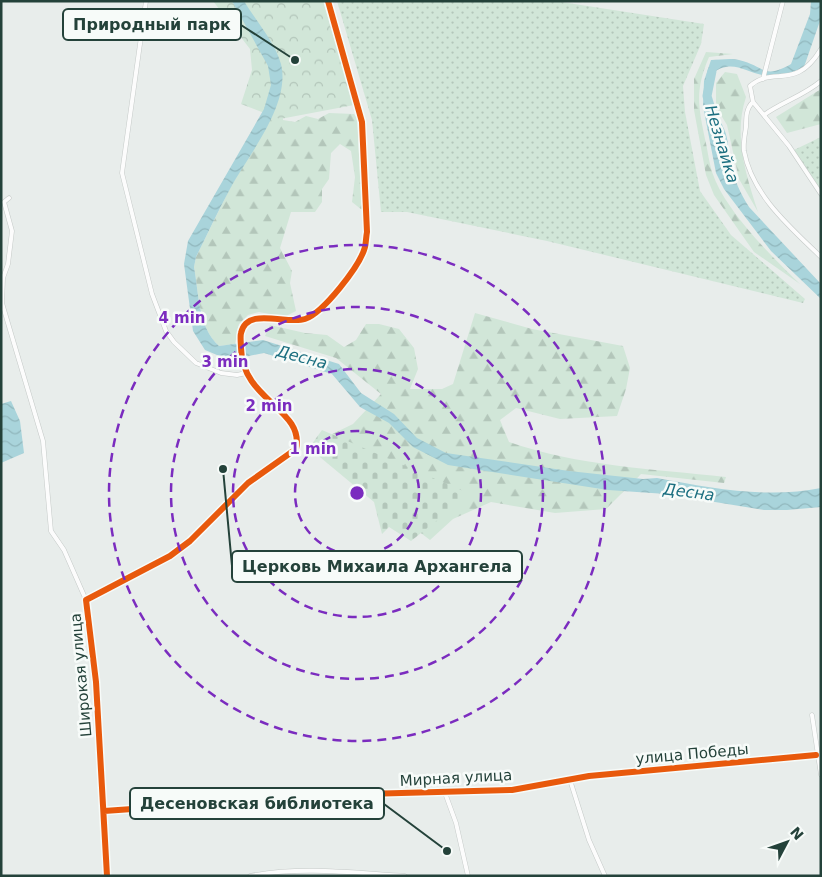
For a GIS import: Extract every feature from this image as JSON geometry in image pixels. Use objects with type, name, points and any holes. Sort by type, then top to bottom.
[{"type":"street","points":[[146,1],[122,173],[152,294],[166,331],[174,342],[196,362],[237,376],[246,374],[241,359],[241,332],[250,320],[258,317],[294,322],[307,318],[316,312],[350,275],[365,248],[367,232],[362,122],[328,1]]},
{"type":"street","points":[[763,78],[783,1]]},
{"type":"street","points":[[821,49],[812,63],[797,74],[763,78],[756,80],[750,86],[753,102],[789,146],[821,194]]},
{"type":"street","points":[[764,115],[780,103],[795,99],[813,88],[821,80]]},
{"type":"street","points":[[753,102],[749,106],[744,150],[754,179],[773,208],[821,257]]},
{"type":"street","points":[[8,198],[4,202],[12,230],[8,264],[3,278],[2,303],[43,441],[51,531],[64,550],[86,600]]},
{"type":"street","name":"Широкая улица","points":[[107,876],[96,682],[86,600],[170,556],[190,541],[248,483],[296,449],[298,439],[295,428],[288,417],[260,392],[246,374]]},
{"type":"street","points":[[812,715],[816,755],[821,775]]},
{"type":"street","name":"улица Победы","points":[[570,780],[589,776],[816,755]]},
{"type":"street","points":[[570,780],[590,840],[605,876]]},
{"type":"street","name":"Мирная улица","points":[[104,811],[329,795],[512,790],[570,780]]},
{"type":"street","points":[[445,793],[456,823],[468,876]]},
{"type":"street","points":[[250,876],[267,872],[308,871],[405,876]]},
{"type":"green space","points":[[213,1],[323,1],[354,105],[280,119],[241,104],[252,70],[250,49]]},
{"type":"green space","points":[[337,1],[555,1],[704,24],[701,44],[683,86],[685,112],[700,191],[731,235],[805,299],[803,303],[547,241],[407,212],[381,212],[372,120]]},
{"type":"green space","points":[[706,52],[733,54],[709,57],[701,79],[699,107],[714,177],[729,205],[752,234],[800,284],[754,252],[714,195],[706,175],[694,110],[694,79]]},
{"type":"green space","points":[[725,72],[737,74],[746,97],[742,112],[741,141],[749,184],[758,212],[739,179],[727,125],[716,107],[716,83]]},
{"type":"green space","points":[[821,89],[821,124],[787,133],[776,117]]},
{"type":"green space","points":[[283,108],[283,120],[295,122],[306,116],[318,119],[329,113],[354,114],[357,118],[362,210],[352,202],[355,177],[351,151],[340,144],[331,153],[329,179],[322,189],[322,202],[315,212],[291,212],[280,248],[292,271],[290,283],[296,311],[284,317],[259,312],[248,315],[239,324],[235,344],[219,346],[207,329],[200,310],[194,267],[196,257],[230,188],[273,114]]},
{"type":"green space","points":[[821,137],[821,197],[794,150]]},
{"type":"green space","points":[[475,313],[532,329],[623,346],[630,368],[626,389],[617,416],[560,419],[516,408],[500,420],[509,442],[589,462],[726,477],[724,483],[641,474],[606,509],[555,513],[491,502],[453,519],[430,540],[389,509],[322,439],[353,424],[381,394],[336,358],[265,336],[270,325],[305,333],[327,335],[344,347],[356,340],[366,324],[379,324],[399,329],[414,348],[418,369],[410,389],[442,389],[453,384]]},
{"type":"green space","points":[[322,430],[470,494],[411,541],[389,527],[382,534],[374,502],[309,448]]},
{"type":"water","name":"Десна","points":[[232,1],[244,1],[265,32],[281,64],[282,80],[280,96],[274,113],[230,189],[196,257],[194,267],[200,310],[207,329],[219,346],[263,340],[339,364],[361,393],[394,414],[417,438],[446,453],[569,471],[643,479],[657,478],[739,491],[780,492],[821,488],[821,507],[764,510],[666,494],[608,490],[448,465],[413,447],[389,423],[360,407],[332,374],[264,353],[229,360],[205,350],[193,331],[184,264],[188,241],[264,109],[271,85],[268,66]]},
{"type":"water","points":[[811,1],[821,1],[821,18],[804,67],[787,74],[774,76],[761,75],[740,68],[726,67],[710,75],[708,94],[710,105],[726,133],[732,170],[749,207],[821,284],[821,299],[771,251],[724,189],[716,173],[703,106],[704,81],[711,60],[739,60],[769,71],[782,69],[791,64],[810,14]]},
{"type":"water","points":[[11,401],[20,421],[24,453],[1,463],[1,404]]},
{"type":"waterway","name":"Незнайка","points":[[712,71],[707,96],[714,119]]},
{"type":"cycle path","points":[[107,876],[96,682],[86,600],[170,556],[190,541],[248,483],[296,449],[296,435],[291,424],[283,413],[251,381],[244,366],[241,333],[245,325],[251,320],[259,318],[297,320],[313,315],[331,299],[349,277],[365,247],[367,232],[362,122],[328,1]]},
{"type":"cycle path","points":[[104,811],[329,795],[512,790],[589,776],[816,755]]},
{"type":"place","name":"Природный парк","points":[[295,60]]},
{"type":"place","name":"Церковь Михаила Архангела","points":[[223,469]]},
{"type":"place","name":"Десеновская библиотека","points":[[447,851]]}]
